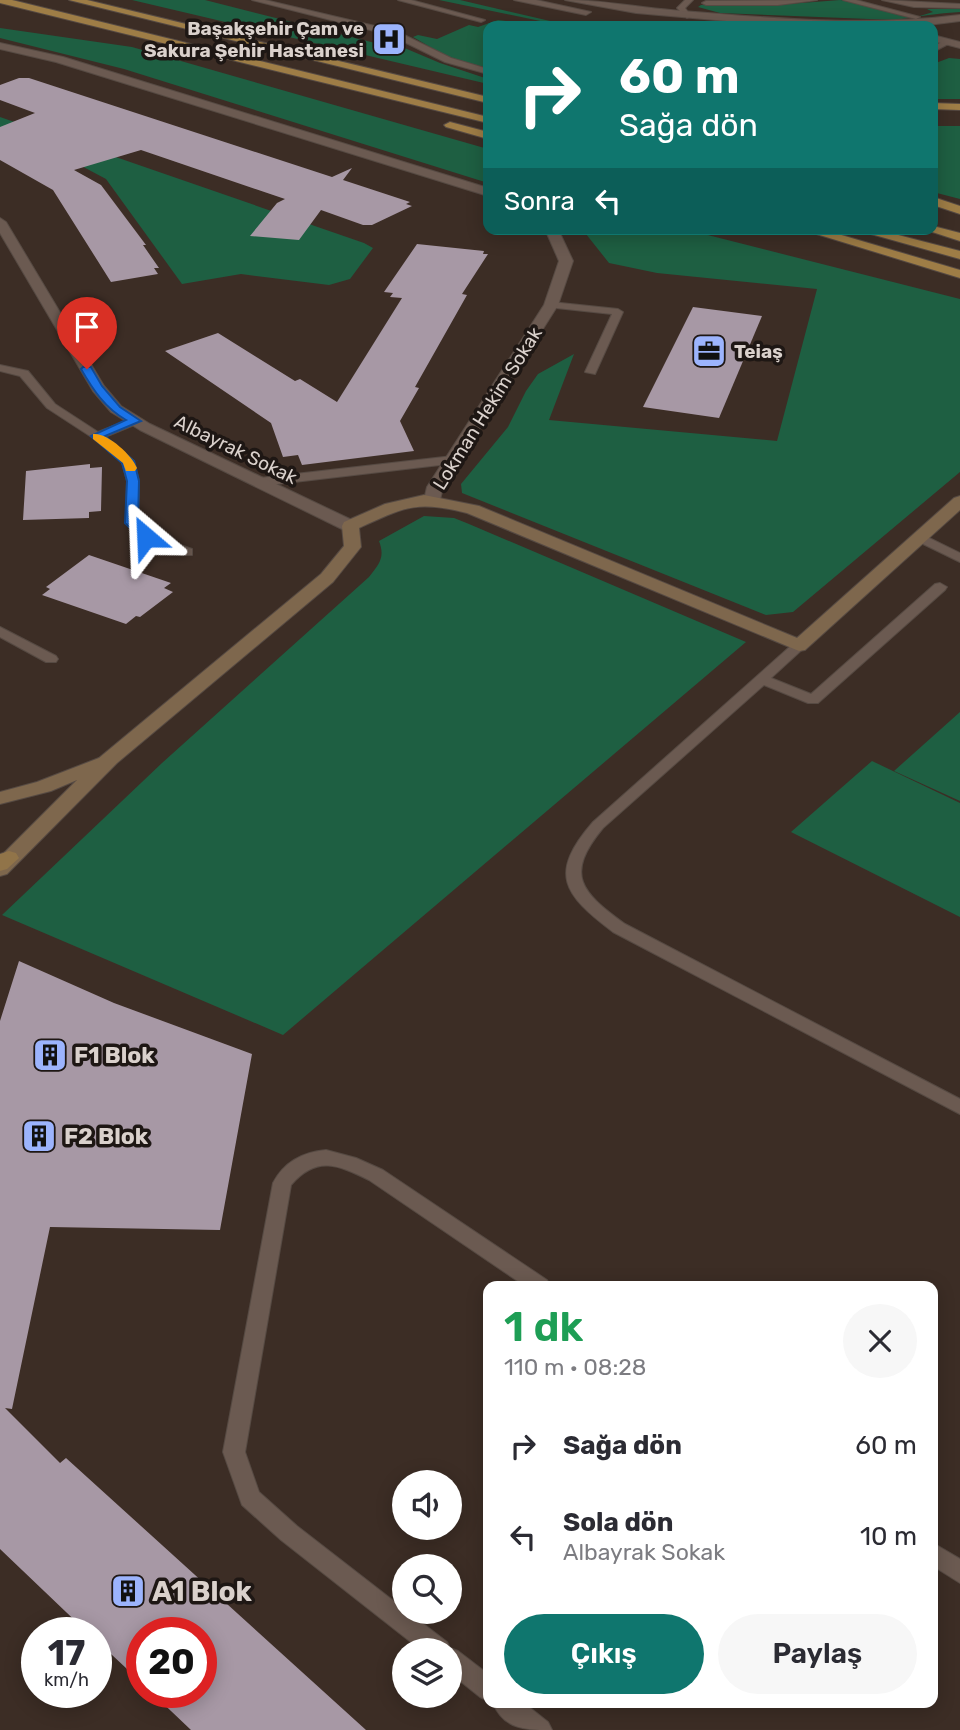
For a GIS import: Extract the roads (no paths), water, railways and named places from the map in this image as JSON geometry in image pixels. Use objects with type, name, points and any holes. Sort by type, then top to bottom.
[{"type":"highway","points":[[0,0],[483,119]]},
{"type":"highway","points":[[74,0],[483,99]]},
{"type":"highway","points":[[105,26],[173,49],[394,110]]},
{"type":"highway","points":[[379,74],[483,93]]},
{"type":"highway","points":[[938,106],[960,107]]},
{"type":"highway","points":[[938,119],[960,119]]},
{"type":"highway","points":[[434,121],[483,135]]},
{"type":"highway","points":[[938,203],[960,212]]},
{"type":"highway","points":[[938,209],[960,212]]},
{"type":"highway","points":[[938,231],[960,237]]},
{"type":"highway","points":[[825,235],[960,274]]},
{"type":"highway","points":[[882,235],[960,255]]},
{"type":"highway","points":[[893,256],[960,280]]},
{"type":"main road","name":"Lokman Hekim Sokak","points":[[350,526],[411,502],[432,500]]},
{"type":"main road","points":[[432,500],[473,509],[799,646],[960,501]]},
{"type":"main road","points":[[3,864],[110,759],[327,578],[353,547],[350,526]]},
{"type":"main road","points":[[0,798],[44,787],[110,759]]},
{"type":"street","points":[[519,0],[687,16],[796,21]]},
{"type":"street","points":[[570,0],[694,21]]},
{"type":"street","points":[[938,21],[960,18]]},
{"type":"street","points":[[938,25],[946,20]]},
{"type":"street","points":[[0,46],[59,59],[483,190]]},
{"type":"street","name":"Albayrak Sokak","points":[[0,222],[98,388],[116,409],[135,421],[350,526]]},
{"type":"street","name":"Lokman Hekim Sokak","points":[[432,500],[435,487],[551,305],[566,261],[554,235]]},
{"type":"lane","points":[[256,0],[393,33],[448,60],[483,70]]},
{"type":"lane","points":[[402,0],[481,20]]},
{"type":"lane","points":[[687,16],[681,8],[689,0]]},
{"type":"lane","points":[[706,3],[778,4],[813,0]]},
{"type":"lane","points":[[847,0],[916,17]]},
{"type":"lane","points":[[885,0],[914,5],[960,6]]},
{"type":"lane","points":[[885,0],[929,13]]},
{"type":"lane","points":[[551,305],[618,312],[591,372]]},
{"type":"lane","points":[[0,368],[24,373],[51,406],[97,436],[128,461],[133,481],[132,523],[138,531],[187,552]]},
{"type":"lane","points":[[97,436],[135,421]]},
{"type":"lane","points":[[260,482],[453,460]]},
{"type":"lane","points":[[919,537],[960,558]]},
{"type":"lane","points":[[764,680],[813,700],[940,587]]},
{"type":"lane","points":[[0,631],[51,659]]},
{"type":"lane","points":[[799,646],[580,844],[573,859],[573,878],[582,897],[596,912],[619,929],[960,1107]]},
{"type":"lane","points":[[424,1638],[289,1533],[250,1498],[234,1452],[282,1183],[292,1168],[310,1159],[326,1157],[352,1163],[376,1175],[533,1281]]},
{"type":"lane","points":[[938,1557],[960,1572]]},
{"type":"lane","points":[[462,1668],[483,1685]]},
{"type":"lane","points":[[511,1708],[540,1730]]},
{"type":"place","name":"Başakşehir Çam ve Sakura Şehir Hastanesi","points":[[389,39]]},
{"type":"place","name":"Teiaş","points":[[709,351]]},
{"type":"place","name":"F1 Blok","points":[[50,1055]]},
{"type":"place","name":"F2 Blok","points":[[39,1136]]},
{"type":"place","name":"A1 Blok","points":[[128,1591]]}]
